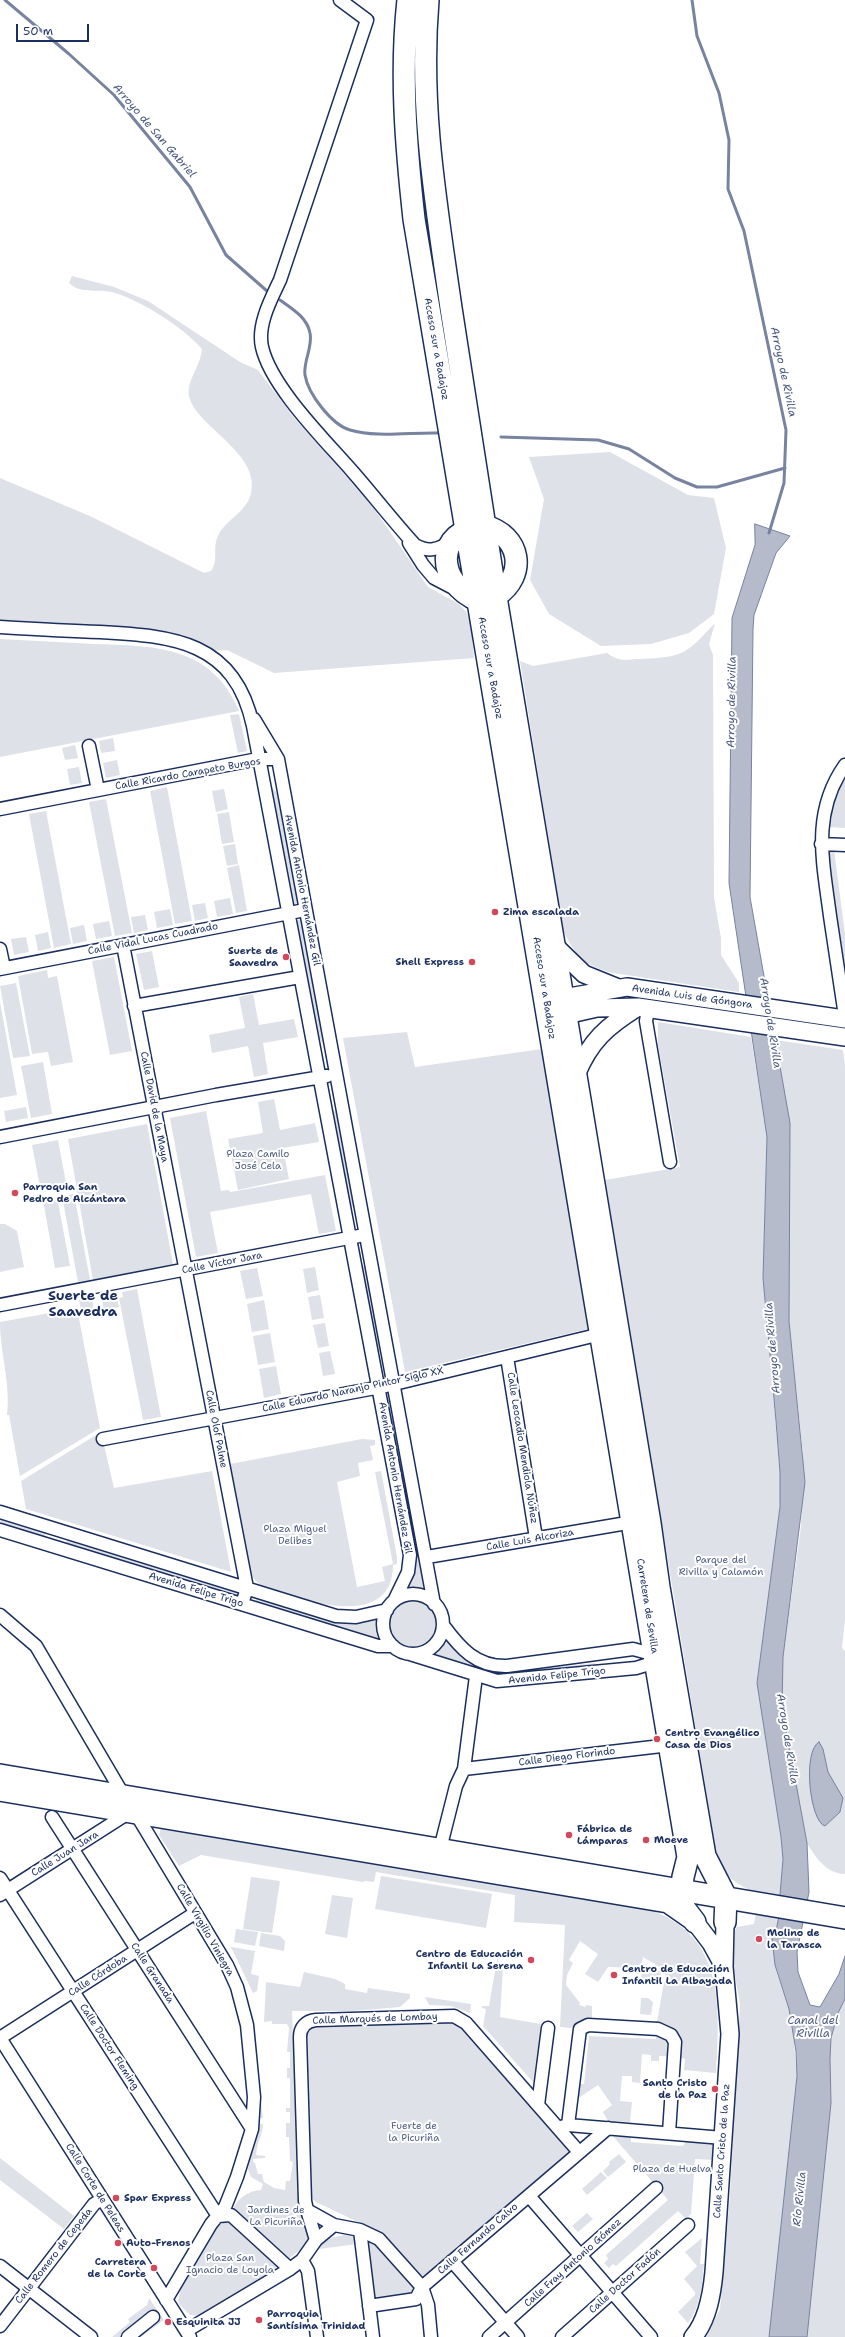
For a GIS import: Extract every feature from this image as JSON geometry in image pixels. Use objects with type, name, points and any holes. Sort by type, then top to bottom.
[{"type":"highway","name":"Acceso sur a Badajoz","points":[[408,0],[404,64],[408,166],[422,272],[479,597],[556,1008],[610,1331]]},
{"type":"highway","name":"Acceso sur a Badajoz","points":[[428,0],[425,62],[430,164],[468,532]]},
{"type":"highway","points":[[468,532],[495,529],[505,535],[512,544],[516,555],[516,566],[513,577],[479,597]]},
{"type":"highway","name":"Acceso sur a Badajoz","points":[[479,597],[554,945],[556,1008],[576,1075],[610,1331]]},
{"type":"highway","name":"Carretera de Sevilla","points":[[610,1331],[633,1522],[670,1745],[697,1856],[735,1905]]},
{"type":"highway","name":"Carretera de Sevilla","points":[[610,1331],[678,1691]]},
{"type":"highway","points":[[678,1691],[697,1856]]},
{"type":"highway","points":[[0,1775],[130,1807],[676,1892],[695,1922],[710,1926],[735,1905],[845,1918]]},
{"type":"highway","points":[[0,1790],[440,1849],[676,1892],[845,1930]]},
{"type":"highway","name":"Carretera de Sevilla","points":[[676,1892],[697,1856]]},
{"type":"main road","points":[[554,945],[584,974],[603,983],[622,988]]},
{"type":"main road","name":"Avenida Luis de Góngora","points":[[556,1008],[622,988],[845,1019]]},
{"type":"main road","name":"Avenida Luis de Góngora","points":[[556,1008],[643,1008],[845,1037]]},
{"type":"main road","points":[[576,1075],[593,1043],[612,1024],[643,1008]]},
{"type":"main road","name":"Calle Santo Cristo de la Paz","points":[[696,2335],[708,2306],[712,2288],[730,2034],[724,1967],[735,1905]]},
{"type":"main road","points":[[695,1922],[711,1943],[724,1967]]},
{"type":"street","points":[[340,0],[367,20],[280,280],[268,305],[263,327],[261,346],[269,365],[293,404],[415,545],[424,550],[438,548],[468,532]]},
{"type":"street","points":[[400,528],[423,565],[434,578],[479,597]]},
{"type":"street","name":"Avenida Antonio Hernández Gil","points":[[0,627],[151,635],[181,641],[208,655],[221,665],[236,684],[250,713],[284,796],[305,910],[344,1202],[372,1267],[386,1386],[410,1555],[408,1572],[390,1606]]},
{"type":"street","name":"Avenida Antonio Hernández Gil","points":[[250,713],[269,759],[288,914],[311,1032],[343,1113],[372,1352],[402,1424],[427,1557],[434,1604]]},
{"type":"street","points":[[89,746],[98,790]]},
{"type":"street","name":"Calle Ricardo Carapeto Burgos","points":[[0,809],[269,759]]},
{"type":"street","points":[[845,765],[829,794],[824,814],[821,844],[843,982],[845,1016]]},
{"type":"street","points":[[821,844],[845,845]]},
{"type":"street","name":"Calle Vidal Lucas Cuadrado","points":[[2,968],[305,910]]},
{"type":"street","name":"Calle David de la Maya","points":[[123,945],[186,1270]]},
{"type":"street","points":[[0,949],[2,968]]},
{"type":"street","points":[[134,1006],[300,977]]},
{"type":"street","points":[[643,1008],[670,1162]]},
{"type":"street","points":[[0,1137],[328,1076]]},
{"type":"street","name":"Calle Víctor Jara","points":[[0,1305],[358,1237]]},
{"type":"street","name":"Calle Olof Palme","points":[[186,1270],[247,1588]]},
{"type":"street","name":"Calle Eduardo Naranjo Pintor Siglo XX","points":[[103,1439],[386,1386],[610,1331]]},
{"type":"street","name":"Calle Leocadio Mendiola Núñez","points":[[508,1357],[536,1538]]},
{"type":"street","name":"Avenida Felipe Trigo","points":[[0,1512],[336,1616],[356,1617],[390,1606]]},
{"type":"street","name":"Calle Luis Alcoriza","points":[[427,1557],[633,1522]]},
{"type":"street","name":"Avenida Felipe Trigo","points":[[0,1530],[378,1646],[393,1646]]},
{"type":"street","points":[[53,1546],[59,1530]]},
{"type":"street","points":[[657,1668],[663,1640],[657,1601],[659,1587]]},
{"type":"street","points":[[242,1604],[247,1588]]},
{"type":"street","points":[[413,1594],[423,1596],[434,1604],[441,1614],[443,1625],[441,1634],[433,1647],[418,1653],[410,1654],[393,1646],[384,1630],[384,1620],[390,1606],[404,1596],[413,1594]]},
{"type":"street","name":"Calle Virgilio Viniegra","points":[[0,1614],[36,1646],[130,1807],[227,1965],[237,1987],[244,2009],[254,2097],[252,2129],[237,2177],[225,2207],[218,2216]]},
{"type":"street","name":"Avenida Felipe Trigo","points":[[443,1625],[467,1654],[478,1661],[497,1666],[633,1649],[642,1651],[657,1668]]},
{"type":"street","points":[[633,1649],[644,1642],[651,1632]]},
{"type":"street","name":"Avenida Felipe Trigo","points":[[410,1654],[476,1676],[504,1681],[636,1668],[647,1665],[657,1668],[669,1675],[678,1691]]},
{"type":"street","name":"Avenida Felipe Trigo","points":[[636,1668],[648,1671],[657,1668]]},
{"type":"street","points":[[440,1849],[456,1786],[464,1769],[476,1676]]},
{"type":"street","name":"Calle Diego Florindo","points":[[464,1769],[670,1745]]},
{"type":"street","name":"Calle Juan Jara","points":[[4,1892],[73,1850],[130,1807]]},
{"type":"street","name":"Calle Granada","points":[[52,1818],[252,2129]]},
{"type":"street","name":"Calle Doctor Fleming","points":[[0,1878],[4,1892],[73,1992],[218,2216]]},
{"type":"street","name":"Calle Córdoba","points":[[0,2038],[196,1913]]},
{"type":"street","name":"Calle Marqués de Lombay","points":[[306,2206],[300,2037],[303,2026],[309,2021],[454,2016],[466,2024],[538,2105]]},
{"type":"street","points":[[563,2126],[580,2029],[588,2025],[664,2031],[675,2042],[669,2133]]},
{"type":"street","points":[[548,2028],[538,2105],[563,2126],[579,2152]]},
{"type":"street","name":"Calle Corte de Peleas","points":[[0,2038],[98,2202],[188,2334]]},
{"type":"street","points":[[563,2126],[608,2128],[723,2138]]},
{"type":"street","name":"Calle Fernando Calvo","points":[[369,2306],[416,2299],[422,2287],[608,2128]]},
{"type":"street","name":"Calle Fray Antonio Gómez","points":[[489,2337],[656,2188]]},
{"type":"street","points":[[529,2196],[651,2337]]},
{"type":"street","name":"Calle Romero de Cepeda","points":[[0,2326],[98,2202]]},
{"type":"street","points":[[306,2206],[334,2225],[360,2230],[379,2239],[422,2287],[428,2305],[431,2337]]},
{"type":"street","points":[[306,2206],[316,2240]]},
{"type":"street","points":[[166,2300],[194,2251],[218,2216],[231,2215],[290,2269]]},
{"type":"street","points":[[188,2334],[290,2269],[302,2260],[308,2248],[316,2240],[334,2225]]},
{"type":"street","name":"Calle Doctor Fadón","points":[[562,2337],[688,2225]]},
{"type":"street","points":[[360,2230],[373,2337]]},
{"type":"street","points":[[302,2260],[308,2271],[317,2337]]},
{"type":"street","points":[[452,2261],[518,2337]]},
{"type":"street","points":[[0,2266],[91,2337]]},
{"type":"street","points":[[128,2337],[153,2317]]},
{"type":"green space","points":[[72,276],[114,287],[148,301],[240,362],[258,370],[292,415],[373,507],[428,587],[459,604],[467,613],[471,625],[474,658],[274,673],[227,650],[212,651],[198,642],[154,630],[0,620],[0,478],[92,517],[204,573],[211,571],[215,563],[216,540],[221,530],[241,511],[249,500],[251,493],[251,479],[246,465],[237,453],[203,418],[194,407],[189,396],[190,385],[202,349],[174,324],[138,302],[109,291],[85,290],[74,287],[69,283]]},
{"type":"green space","points":[[610,452],[688,495],[714,498],[726,548],[714,614],[689,633],[651,644],[601,646],[549,614],[530,580],[544,499],[529,457]]},
{"type":"green space","points":[[715,623],[709,644],[713,655],[714,898],[721,938],[721,955],[739,983],[739,992],[613,973],[588,963],[582,959],[572,947],[563,930],[520,661],[533,666],[607,653],[623,660],[667,657],[683,652],[697,641]]},
{"type":"green space","points":[[0,639],[139,646],[180,654],[198,662],[214,673],[228,690],[239,711],[0,757]]},
{"type":"green space","points":[[239,714],[247,751],[238,753],[230,715]]},
{"type":"green space","points":[[113,738],[115,751],[101,753],[99,741]]},
{"type":"green space","points":[[75,745],[78,758],[65,760],[62,748]]},
{"type":"green space","points":[[117,760],[120,775],[106,778],[103,763]]},
{"type":"green space","points":[[79,767],[82,783],[70,785],[67,769]]},
{"type":"green space","points":[[845,779],[845,828],[829,827],[833,804]]},
{"type":"green space","points":[[270,785],[278,794],[298,901],[296,905],[293,903]]},
{"type":"green space","points":[[167,787],[192,921],[175,924],[150,791]]},
{"type":"green space","points":[[224,789],[228,809],[216,812],[212,791]]},
{"type":"green space","points":[[106,799],[132,933],[115,936],[89,802]]},
{"type":"green space","points":[[46,811],[71,944],[54,948],[29,814]]},
{"type":"green space","points":[[229,812],[234,842],[222,844],[217,814]]},
{"type":"green space","points":[[235,844],[238,864],[227,866],[223,846]]},
{"type":"green space","points":[[834,849],[845,934],[845,972],[827,854]]},
{"type":"green space","points":[[239,865],[247,911],[236,913],[227,868]]},
{"type":"green space","points":[[230,898],[233,914],[217,917],[214,901]]},
{"type":"green space","points":[[205,903],[208,918],[195,921],[192,905]]},
{"type":"green space","points":[[170,909],[173,925],[157,928],[154,912]]},
{"type":"green space","points":[[145,915],[148,930],[134,933],[131,917]]},
{"type":"green space","points":[[300,919],[302,921],[324,1044],[318,1037],[296,922]]},
{"type":"green space","points":[[109,921],[112,936],[96,939],[93,924]]},
{"type":"green space","points":[[84,925],[87,941],[73,944],[70,928]]},
{"type":"green space","points":[[48,932],[51,948],[38,951],[35,935]]},
{"type":"green space","points":[[26,937],[29,952],[14,955],[11,939]]},
{"type":"green space","points":[[152,951],[159,987],[144,990],[136,954]]},
{"type":"green space","points":[[114,957],[132,1051],[110,1055],[92,961]]},
{"type":"green space","points":[[47,970],[48,978],[57,976],[73,1062],[51,1066],[48,1052],[32,1054],[18,976]]},
{"type":"green space","points":[[16,983],[30,1056],[13,1058],[0,986]]},
{"type":"green space","points":[[253,994],[259,1025],[294,1019],[298,1037],[263,1043],[268,1074],[254,1077],[248,1046],[212,1053],[209,1035],[245,1028],[239,997]]},
{"type":"green space","points":[[0,1002],[17,1095],[0,1098]]},
{"type":"green space","name":"Parque del Rivilla y Calamón","points":[[658,1022],[751,1037],[767,1137],[763,1278],[780,1472],[780,1507],[757,1683],[781,1837],[783,1859],[780,1895],[783,1896],[776,1932],[772,1939],[777,1974],[789,2009],[793,2029],[797,2076],[769,2337],[706,2337],[720,2309],[730,2195],[740,2004],[730,1948],[732,1936],[737,1927],[754,1924],[759,1894],[739,1884],[728,1876],[717,1857],[605,1180],[680,1167],[658,1045]]},
{"type":"green space","points":[[407,1032],[415,1067],[542,1049],[588,1329],[405,1372],[343,1038]]},
{"type":"green space","points":[[776,1040],[843,1050],[845,1065],[845,1620],[842,1648],[845,1651],[845,1874],[833,1871],[822,1864],[807,1843],[782,1708],[783,1657],[801,1527],[803,1454],[789,1321]]},
{"type":"green space","points":[[43,1062],[52,1114],[31,1118],[21,1066]]},
{"type":"green space","name":"Plaza Camilo José Cela","points":[[274,1099],[280,1130],[315,1123],[319,1142],[283,1148],[289,1179],[238,1190],[228,1139],[263,1133],[258,1102]]},
{"type":"green space","points":[[26,1107],[28,1118],[6,1122],[4,1111]]},
{"type":"green space","points":[[331,1108],[338,1114],[355,1210],[349,1201]]},
{"type":"green space","points":[[206,1111],[221,1191],[228,1190],[231,1192],[325,1175],[336,1231],[319,1234],[311,1194],[210,1212],[218,1253],[196,1257],[170,1118]]},
{"type":"green space","points":[[147,1124],[173,1264],[93,1280],[68,1139]]},
{"type":"green space","points":[[58,1140],[67,1188],[41,1192],[32,1145]]},
{"type":"green space","points":[[74,1194],[90,1280],[78,1282],[62,1196]]},
{"type":"green space","points":[[57,1197],[70,1266],[55,1268],[43,1200]]},
{"type":"green space","points":[[0,1224],[5,1224],[17,1231],[24,1267],[0,1272]]},
{"type":"green space","points":[[361,1263],[367,1270],[383,1357],[377,1349]]},
{"type":"green space","points":[[315,1267],[319,1290],[307,1293],[303,1269]]},
{"type":"green space","points":[[257,1268],[263,1296],[246,1299],[240,1271]]},
{"type":"green space","points":[[137,1289],[161,1417],[143,1420],[119,1298],[123,1297],[122,1292]]},
{"type":"green space","points":[[116,1293],[119,1307],[104,1310],[101,1296]]},
{"type":"green space","points":[[320,1295],[324,1318],[312,1320],[308,1297]]},
{"type":"green space","points":[[92,1298],[94,1312],[82,1314],[79,1300]]},
{"type":"green space","points":[[264,1300],[269,1329],[252,1332],[247,1304]]},
{"type":"green space","points":[[77,1308],[100,1428],[20,1476],[9,1415],[7,1415],[8,1392],[0,1334],[0,1322]]},
{"type":"green space","points":[[325,1323],[329,1346],[318,1348],[313,1325]]},
{"type":"green space","points":[[270,1333],[275,1362],[258,1365],[253,1336]]},
{"type":"green space","points":[[330,1351],[335,1374],[323,1376],[319,1353]]},
{"type":"green space","points":[[276,1366],[281,1394],[264,1398],[259,1369]]},
{"type":"green space","points":[[391,1416],[396,1423],[426,1589],[407,1588],[411,1579]]},
{"type":"green space","points":[[101,1432],[114,1488],[212,1471],[231,1572],[26,1509],[21,1481]]},
{"type":"green space","name":"Plaza Miguel Delibes","points":[[362,1439],[375,1440],[375,1445],[370,1446],[373,1460],[358,1463],[360,1476],[337,1482],[357,1587],[385,1581],[382,1567],[393,1564],[375,1472],[381,1471],[397,1557],[397,1564],[393,1565],[389,1586],[378,1599],[361,1605],[341,1606],[297,1598],[260,1585],[254,1579],[250,1571],[230,1464]]},
{"type":"green space","points":[[0,1517],[46,1532],[45,1538],[0,1524]]},
{"type":"green space","points":[[67,1539],[239,1590],[238,1596],[66,1544]]},
{"type":"green space","points":[[257,1597],[357,1623],[378,1616],[376,1627],[380,1640],[255,1602]]},
{"type":"green space","points":[[408,1600],[418,1600],[430,1607],[437,1619],[437,1629],[430,1641],[418,1648],[408,1648],[400,1644],[393,1637],[389,1629],[389,1619],[393,1611],[400,1604]]},
{"type":"green space","points":[[447,1637],[460,1655],[473,1664],[508,1672],[596,1663],[589,1668],[503,1677],[431,1656],[441,1648]]},
{"type":"green space","points":[[161,1827],[647,1909],[673,1920],[691,1936],[704,1954],[712,1975],[718,2023],[716,2073],[684,2070],[685,2059],[681,2058],[680,2039],[674,2030],[669,2026],[664,2023],[657,2022],[666,1971],[643,1957],[642,1963],[661,1972],[659,1981],[641,1980],[642,1968],[608,1967],[598,1982],[585,1974],[598,1954],[580,1941],[569,1960],[573,1963],[567,1975],[566,1985],[580,2003],[579,2005],[585,2007],[586,2005],[592,2006],[592,2019],[581,2020],[571,2028],[560,2027],[565,1925],[514,1922],[515,1895],[376,1872],[374,1882],[363,1882],[201,1855],[179,1866],[159,1835]]},
{"type":"green space","points":[[381,1876],[492,1894],[486,1928],[375,1909]]},
{"type":"green space","points":[[251,1877],[280,1881],[272,1933],[243,1929]]},
{"type":"green space","points":[[332,1895],[353,1898],[347,1938],[325,1934]]},
{"type":"green space","points":[[236,1929],[258,1932],[255,1946],[234,1942]]},
{"type":"green space","points":[[261,1933],[280,1936],[285,1941],[284,1951],[259,1946]]},
{"type":"green space","points":[[231,1947],[255,1951],[251,1974],[259,1976],[257,1991],[253,1993]]},
{"type":"green space","points":[[498,1954],[498,1966],[503,1967],[500,2017],[541,2024],[533,2082],[483,2026],[486,2009],[482,2008],[482,2006],[489,2006]]},
{"type":"green space","name":"Jardines de La Picuriña","points":[[304,1972],[335,1979],[345,1984],[345,1989],[367,1993],[368,1988],[410,1994],[410,1998],[400,2007],[353,2011],[292,2011],[300,2200],[312,2237],[310,2242],[287,2260],[233,2209],[237,2202],[248,2193],[261,2190],[263,2184],[251,2177],[248,2169],[261,2102],[263,2118],[260,2118],[260,2124],[263,2124],[256,2155],[265,2156],[265,2158],[253,2159],[253,2162],[255,2163],[258,2174],[262,2174],[264,2182],[274,2188],[285,2190],[286,2181],[290,2181],[293,2162],[290,2161],[289,2137],[286,2137],[286,2123],[290,2123],[290,2112],[286,2112],[286,2108],[290,2108],[290,2078],[287,2078],[287,2068],[290,2068],[290,2052],[287,2052],[289,2028],[287,2024],[272,2024],[272,2021],[264,2022],[266,1982],[300,1987]]},
{"type":"green space","points":[[425,1997],[471,2004],[470,2013],[451,2006],[429,2005]]},
{"type":"green space","points":[[641,1998],[648,1998],[653,2002],[651,2015],[640,2014]]},
{"type":"green space","points":[[845,1999],[845,2337],[807,2337],[831,2103],[831,2038],[838,2013]]},
{"type":"green space","name":"Fuerte de la Picuriña","points":[[452,2022],[463,2027],[569,2149],[570,2153],[426,2276],[417,2274],[379,2232],[316,2202],[311,2198],[305,2037],[308,2030],[315,2026]]},
{"type":"green space","points":[[589,2036],[656,2039],[656,2036],[663,2038],[667,2042],[668,2056],[659,2056],[659,2061],[651,2061],[651,2055],[642,2054],[640,2083],[632,2082],[632,2076],[622,2076],[620,2101],[632,2102],[630,2122],[608,2121],[603,2112],[612,2105],[598,2085],[577,2099],[579,2084],[584,2084]]},
{"type":"green space","name":"Plaza de Huelva","points":[[611,2134],[631,2136],[631,2142],[683,2146],[687,2140],[709,2142],[715,2147],[716,2160],[695,2159],[691,2214],[686,2219],[678,2211],[616,2266],[613,2264],[609,2268],[604,2263],[608,2259],[606,2255],[668,2200]]},
{"type":"green space","points":[[619,2154],[626,2162],[608,2177],[603,2171],[610,2164],[609,2162]]},
{"type":"green space","points":[[0,2158],[74,2216],[64,2229],[0,2180]]},
{"type":"green space","points":[[601,2172],[607,2178],[587,2195],[582,2189]]},
{"type":"green space","points":[[587,2213],[593,2219],[578,2232],[572,2226]]},
{"type":"green space","name":"Plaza San Ignacio de Loyola","points":[[229,2220],[278,2265],[278,2269],[202,2316],[190,2315],[179,2304],[179,2296],[183,2285],[196,2257],[205,2243],[222,2223]]},
{"type":"green space","points":[[345,2235],[354,2237],[357,2244],[312,2250],[324,2239]]},
{"type":"green space","points":[[702,2238],[700,2264],[704,2264],[701,2287],[696,2309],[688,2323],[678,2312],[695,2295],[695,2292],[684,2279],[697,2266],[685,2252]]},
{"type":"green space","points":[[372,2240],[415,2287],[414,2293],[374,2298],[368,2244]]},
{"type":"green space","points":[[149,2298],[164,2320],[141,2337],[112,2337],[130,2322],[128,2319],[147,2305]]},
{"type":"water","name":"Canal del Rivilla","points":[[755,524],[790,536],[776,553],[754,615],[750,897],[790,1123],[789,1321],[805,1482],[783,1657],[782,1708],[807,1843],[809,1892],[797,1952],[798,1972],[810,2005],[820,2007],[839,1974],[845,1956],[845,1999],[838,2013],[831,2038],[831,2103],[807,2337],[769,2337],[797,2076],[796,2051],[789,2009],[775,1965],[772,1938],[773,1931],[776,1931],[783,1896],[780,1895],[783,1859],[781,1837],[757,1683],[780,1507],[780,1472],[763,1278],[767,1137],[729,883],[732,618],[755,545]]},
{"type":"water","points":[[819,1742],[823,1749],[828,1772],[843,1798],[840,1812],[825,1826],[820,1822],[815,1812],[810,1786],[809,1771],[811,1758],[814,1748]]},
{"type":"waterway","name":"Arroyo de San Gabriel","points":[[5,0],[69,54],[114,95],[190,187],[226,255],[267,291]]},
{"type":"waterway","name":"Arroyo de Rivilla","points":[[692,0],[697,36],[719,93],[729,140],[728,189],[744,231],[786,430],[784,483],[769,533]]},
{"type":"waterway","name":"Arroyo de San Gabriel","points":[[280,300],[306,322],[311,338],[305,365],[307,383],[322,408],[336,422],[350,430],[371,434],[439,433]]},
{"type":"waterway","name":"Arroyo de San Gabriel","points":[[501,437],[598,440],[629,449],[675,478],[697,487],[717,487],[785,468]]},
{"type":"place","name":"Zima escalada","points":[[495,912]]},
{"type":"place","name":"Suerte de Saavedra","points":[[286,957]]},
{"type":"place","name":"Shell Express","points":[[472,962]]},
{"type":"place","name":"Parroquia San Pedro de Alcántara","points":[[15,1193]]},
{"type":"place","name":"Centro Evangélico Casa de Dios","points":[[657,1739]]},
{"type":"place","name":"Fábrica de Lámparas","points":[[569,1835]]},
{"type":"place","name":"Moeve","points":[[646,1840]]},
{"type":"place","name":"Molino de la Tarasca","points":[[759,1939]]},
{"type":"place","name":"Centro de Educación Infantil La Serena","points":[[531,1960]]},
{"type":"place","name":"Centro de Educación Infantil La Albayada","points":[[614,1975]]},
{"type":"place","name":"Santo Cristo de la Paz","points":[[715,2089]]},
{"type":"place","name":"Spar Express","points":[[116,2198]]},
{"type":"place","name":"Auto-Frenos","points":[[118,2243]]},
{"type":"place","name":"Carretera de la Corte","points":[[154,2268]]},
{"type":"place","name":"Parroquia Santísima Trinidad","points":[[259,2320]]},
{"type":"place","name":"Esquinita JJ","points":[[168,2322]]},
{"type":"district","name":"Suerte de Saavedra","points":[[83,1304]]},
{"type":"water label","name":"Río Rivilla","points":[[800,2199]]}]
